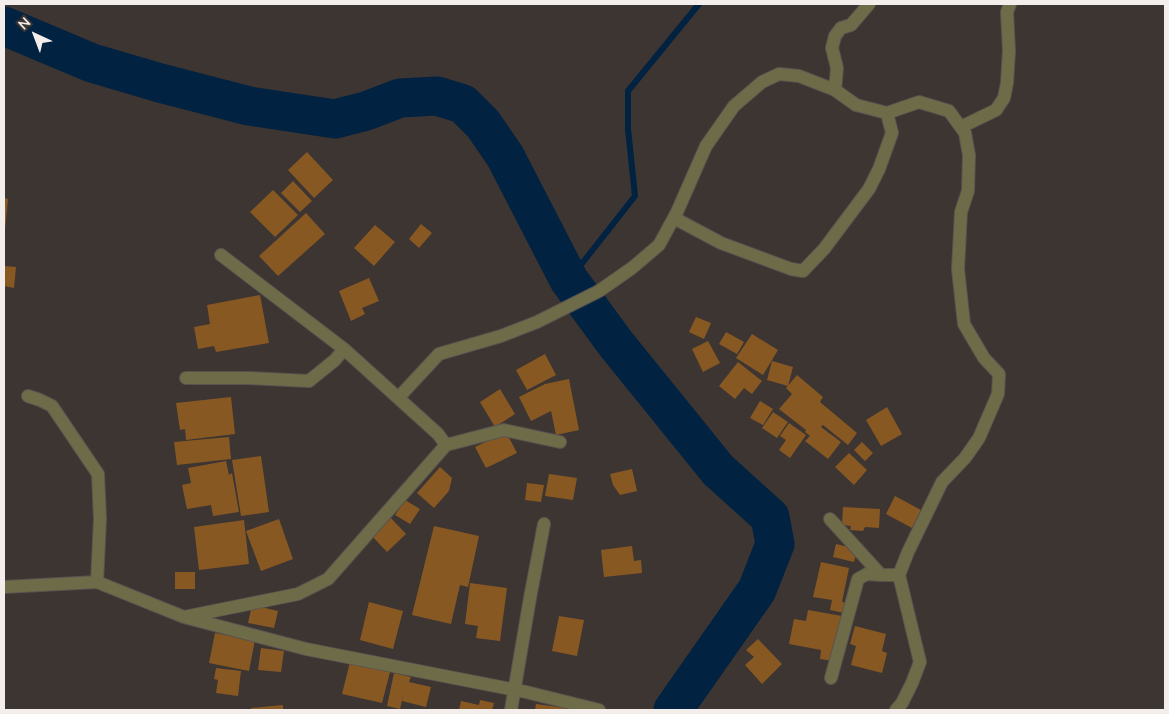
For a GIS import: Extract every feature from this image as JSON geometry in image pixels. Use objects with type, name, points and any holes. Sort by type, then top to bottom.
[{"type":"street","points":[[834,90],[836,68],[832,48],[835,36],[841,28],[851,25],[869,4]]},
{"type":"street","points":[[962,127],[996,110],[1004,98],[1009,51],[1007,12],[1010,4]]},
{"type":"street","points":[[399,397],[439,354],[501,336],[537,322],[600,291],[632,268],[659,245],[674,218],[706,146],[734,106],[762,82],[779,74],[799,76],[834,90],[856,105],[887,113],[919,102],[949,111],[965,133],[969,155],[968,191],[961,212],[958,269],[964,324],[984,358],[999,374],[998,394],[979,438],[965,458],[942,482],[899,574],[920,662],[912,683],[902,703],[896,710]]},
{"type":"street","points":[[674,218],[721,243],[803,272],[824,249],[869,189],[879,169],[892,133],[887,113]]},
{"type":"street","points":[[221,255],[344,349],[399,397],[438,434],[446,445]]},
{"type":"street","points":[[186,378],[309,380],[335,360],[344,349]]},
{"type":"street","points":[[28,396],[52,406],[98,474],[100,519],[97,582]]},
{"type":"street","points":[[184,617],[298,594],[328,579],[446,445],[504,430],[560,442]]},
{"type":"street","points":[[830,518],[881,576]]},
{"type":"street","points":[[511,710],[544,524]]},
{"type":"street","points":[[831,678],[850,612],[856,582],[867,574],[881,576],[899,574]]},
{"type":"street","points":[[4,587],[97,582],[184,617],[306,649],[514,690],[599,710]]},
{"type":"building","points":[[307,152],[333,180],[314,198],[288,170]]},
{"type":"building","points":[[293,181],[312,201],[300,212],[281,193]]},
{"type":"building","points":[[273,190],[298,215],[275,237],[250,212]]},
{"type":"building","points":[[4,198],[8,199],[5,229],[4,229]]},
{"type":"building","points":[[306,213],[325,234],[278,276],[259,256]]},
{"type":"building","points":[[421,224],[432,233],[419,248],[409,239]]},
{"type":"building","points":[[375,225],[395,242],[374,266],[354,248]]},
{"type":"building","points":[[4,266],[16,267],[14,288],[4,286]]},
{"type":"building","points":[[369,278],[379,301],[362,308],[365,314],[351,321],[339,291]]},
{"type":"building","points":[[260,295],[269,343],[216,352],[214,346],[198,349],[194,327],[210,324],[207,305]]},
{"type":"building","points":[[696,317],[711,323],[704,339],[689,332]]},
{"type":"building","points":[[726,332],[744,342],[737,354],[719,344]]},
{"type":"building","points":[[752,334],[778,350],[763,375],[736,358]]},
{"type":"building","points":[[708,341],[720,363],[703,372],[692,349]]},
{"type":"building","points":[[545,354],[556,375],[527,390],[516,370]]},
{"type":"building","points":[[772,361],[793,367],[788,386],[767,380]]},
{"type":"building","points":[[738,362],[762,381],[752,394],[744,388],[735,399],[719,386]]},
{"type":"building","points":[[797,375],[823,397],[820,402],[857,433],[848,445],[823,425],[821,427],[841,442],[828,459],[805,441],[810,436],[805,432],[806,430],[779,409],[792,394],[786,388]]},
{"type":"building","points":[[569,379],[579,430],[556,435],[551,411],[531,421],[519,397],[545,384]]},
{"type":"building","points":[[500,389],[515,414],[495,427],[480,402]]},
{"type":"building","points":[[231,397],[235,434],[186,440],[185,429],[180,430],[176,403]]},
{"type":"building","points":[[760,401],[773,409],[763,425],[750,418]]},
{"type":"building","points":[[887,407],[902,434],[881,446],[866,420]]},
{"type":"building","points":[[773,412],[788,422],[777,438],[762,428]]},
{"type":"building","points":[[789,423],[806,435],[790,458],[779,450],[786,440],[780,436]]},
{"type":"building","points":[[506,432],[517,453],[486,468],[475,447]]},
{"type":"building","points":[[229,437],[231,459],[177,465],[174,442]]},
{"type":"building","points":[[862,442],[873,453],[865,461],[854,450]]},
{"type":"building","points":[[849,453],[867,470],[854,485],[835,467]]},
{"type":"building","points":[[261,456],[269,512],[241,516],[232,460]]},
{"type":"building","points":[[226,461],[229,475],[232,473],[239,512],[213,516],[211,505],[187,509],[182,485],[191,483],[188,468]]},
{"type":"building","points":[[440,467],[452,478],[449,491],[434,508],[417,493]]},
{"type":"building","points":[[632,469],[637,491],[620,495],[613,485],[610,474]]},
{"type":"building","points":[[549,474],[577,478],[573,500],[545,496]]},
{"type":"building","points":[[527,483],[544,485],[541,502],[525,500]]},
{"type":"building","points":[[895,496],[921,510],[912,528],[886,514]]},
{"type":"building","points":[[405,500],[420,509],[410,524],[395,515]]},
{"type":"building","points":[[843,507],[880,509],[879,528],[865,527],[863,531],[850,530],[851,526],[842,525]]},
{"type":"building","points":[[390,517],[406,534],[387,552],[371,535]]},
{"type":"building","points":[[279,519],[293,559],[261,571],[246,531]]},
{"type":"building","points":[[244,520],[249,564],[199,570],[194,527]]},
{"type":"building","points":[[434,526],[479,536],[468,587],[460,585],[451,624],[412,615]]},
{"type":"building","points":[[836,544],[857,549],[854,562],[833,557]]},
{"type":"building","points":[[632,546],[634,561],[641,560],[642,573],[604,577],[601,550]]},
{"type":"building","points":[[821,562],[849,568],[842,602],[846,603],[844,613],[830,610],[832,600],[813,597]]},
{"type":"building","points":[[175,572],[195,572],[195,589],[175,589]]},
{"type":"building","points":[[470,583],[507,588],[500,641],[476,638],[478,626],[465,624]]},
{"type":"building","points":[[369,602],[403,611],[393,649],[360,640]]},
{"type":"building","points":[[252,605],[278,611],[274,628],[248,623]]},
{"type":"building","points":[[808,610],[842,616],[834,661],[820,659],[821,650],[789,644],[794,619],[806,621]]},
{"type":"building","points":[[559,616],[584,620],[577,656],[552,651]]},
{"type":"building","points":[[855,626],[886,634],[882,651],[887,653],[882,673],[851,665],[856,646],[850,644]]},
{"type":"building","points":[[215,633],[255,640],[249,671],[209,663]]},
{"type":"building","points":[[758,639],[782,664],[762,684],[745,665],[754,657],[746,650]]},
{"type":"building","points":[[261,648],[284,651],[281,672],[258,670]]},
{"type":"building","points":[[350,662],[390,672],[382,703],[342,694]]},
{"type":"building","points":[[216,668],[241,671],[238,696],[216,693],[218,680],[214,679]]},
{"type":"building","points":[[394,673],[411,677],[409,682],[431,687],[426,707],[402,701],[404,691],[400,709],[387,706]]},
{"type":"building","points":[[480,700],[494,703],[492,710],[459,710],[461,701],[479,705]]},
{"type":"building","points":[[536,704],[573,709],[573,710],[535,710]]},
{"type":"building","points":[[283,705],[283,710],[251,710],[251,708]]},
{"type":"waterway","points":[[569,280],[635,196],[628,129],[628,91],[699,4]]},
{"type":"waterway","points":[[4,26],[92,63],[249,106],[335,119],[366,111],[400,98],[437,96],[463,104],[483,124],[505,156],[569,280],[616,344],[718,470],[770,517],[775,544],[757,590],[673,710]]}]
